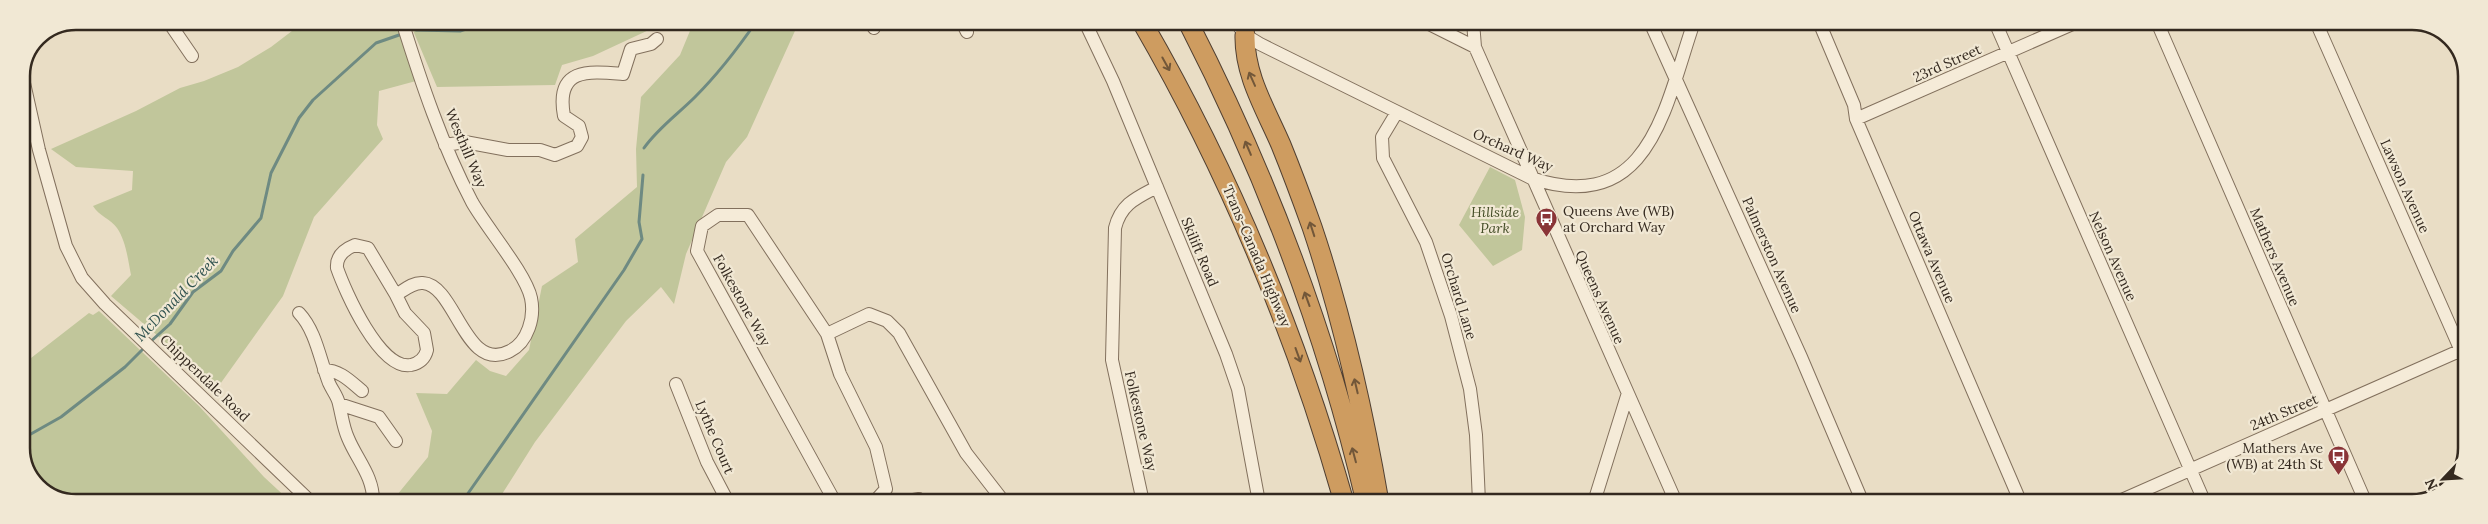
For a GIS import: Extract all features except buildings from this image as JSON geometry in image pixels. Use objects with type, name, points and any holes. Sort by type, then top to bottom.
[{"type":"highway","name":"Trans-Canada Highway","points":[[1146,30],[1207,141],[1258,252],[1308,384],[1342,494]]},
{"type":"highway","name":"Trans-Canada Highway","points":[[1192,30],[1242,135],[1290,250],[1324,348],[1364,494]]},
{"type":"highway","points":[[1240,30],[1249,72],[1295,181],[1335,303],[1364,425],[1377,494]]},
{"type":"street","points":[[174,30],[192,56]]},
{"type":"street","name":"Westhill Way","points":[[396,296],[417,283],[433,286],[477,347],[484,352],[498,355],[516,347],[527,334],[531,322],[532,300],[528,288],[473,202],[445,145],[405,30]]},
{"type":"street","name":"Skilift Road","points":[[1089,30],[1113,80],[1226,354],[1238,389],[1258,494]]},
{"type":"street","name":"Orchard Way","points":[[1242,30],[1397,112],[1531,178],[1551,184],[1582,186],[1604,182],[1625,172],[1647,148],[1691,30]]},
{"type":"street","points":[[1441,30],[1475,47]]},
{"type":"street","name":"Queens Avenue","points":[[1474,30],[1475,47],[1531,178],[1672,494]]},
{"type":"street","name":"Palmerston Avenue","points":[[1653,30],[1801,357],[1860,494]]},
{"type":"street","name":"Ottawa Avenue","points":[[1822,30],[1854,105],[1856,120],[2017,494]]},
{"type":"street","name":"Nelson Avenue","points":[[1998,30],[2201,494]]},
{"type":"street","name":"23rd Street","points":[[1856,120],[2059,30]]},
{"type":"street","name":"Mathers Avenue","points":[[2160,30],[2362,494]]},
{"type":"street","name":"Lawson Avenue","points":[[2320,30],[2458,341]]},
{"type":"street","points":[[445,145],[465,142],[508,150],[540,150],[555,155],[571,150],[578,146],[582,137],[579,126],[564,116],[562,106],[568,83],[575,75],[585,72],[623,74],[631,49],[651,44],[657,39]]},
{"type":"street","name":"Orchard Lane","points":[[1397,112],[1382,137],[1382,158],[1426,242],[1451,316],[1470,389],[1476,435],[1479,494]]},
{"type":"street","name":"Chippendale Road","points":[[30,119],[66,246],[82,278],[105,304],[202,395],[303,494]]},
{"type":"street","name":"Folkestone Way","points":[[1141,494],[1112,360],[1116,228],[1118,217],[1126,206],[1156,187]]},
{"type":"street","name":"Folkestone Way","points":[[831,494],[697,251],[702,226],[718,215],[748,215],[827,334],[840,374],[876,447],[886,489],[881,494]]},
{"type":"street","points":[[355,245],[368,248],[396,296],[405,313],[426,338],[426,355],[420,362],[412,365],[397,362],[364,328],[337,268],[336,263],[342,253],[355,245]]},
{"type":"street","points":[[299,313],[308,322],[324,370],[339,404],[340,418],[348,438],[366,471],[373,494]]},
{"type":"street","points":[[827,334],[869,314],[887,321],[899,333],[966,453],[998,494]]},
{"type":"street","name":"24th Street","points":[[2135,494],[2325,411],[2458,356]]},
{"type":"street","points":[[324,370],[343,375],[362,391]]},
{"type":"street","name":"Lythe Court","points":[[676,384],[707,462],[724,494]]},
{"type":"street","points":[[1596,494],[1627,396]]},
{"type":"street","points":[[339,404],[379,418],[396,442]]},
{"type":"green space","points":[[293,30],[398,30],[416,81],[379,91],[377,125],[383,139],[314,217],[283,296],[218,387],[111,296],[131,275],[128,257],[123,239],[117,228],[93,206],[132,190],[133,171],[76,167],[51,149],[136,111],[180,88],[204,81],[238,67],[271,47]]},
{"type":"green space","points":[[413,30],[649,30],[593,56],[562,65],[555,85],[437,87]]},
{"type":"green space","points":[[690,30],[795,30],[747,137],[726,162],[686,254],[674,304],[661,287],[626,321],[535,442],[502,494],[398,494],[428,457],[432,431],[416,393],[447,394],[476,360],[490,371],[506,376],[529,350],[542,286],[578,262],[575,239],[637,187],[636,149],[641,97],[680,55]]},
{"type":"green space","name":"Hillside Park","points":[[1490,167],[1515,180],[1525,217],[1522,250],[1493,266],[1459,225]]},
{"type":"green space","points":[[99,311],[199,406],[264,477],[282,494],[76,494],[61,492],[46,482],[38,473],[30,451],[30,359],[89,313],[93,315]]},
{"type":"waterway","name":"McDonald Creek","points":[[416,30],[463,30]]},
{"type":"waterway","points":[[644,148],[712,79],[750,30]]},
{"type":"waterway","name":"McDonald Creek","points":[[149,343],[170,324],[193,292],[221,271],[233,251],[261,218],[271,173],[299,118],[313,100],[376,43],[402,34]]},
{"type":"waterway","points":[[468,494],[624,270],[642,239],[639,222],[643,175]]},
{"type":"waterway","name":"McDonald Creek","points":[[30,434],[61,417],[125,367],[145,347]]},
{"type":"place","name":"Queens Ave (WB) at Orchard Way","points":[[1547,238]]},
{"type":"place","name":"Mathers Ave (WB) at 24th St","points":[[2339,475]]}]
